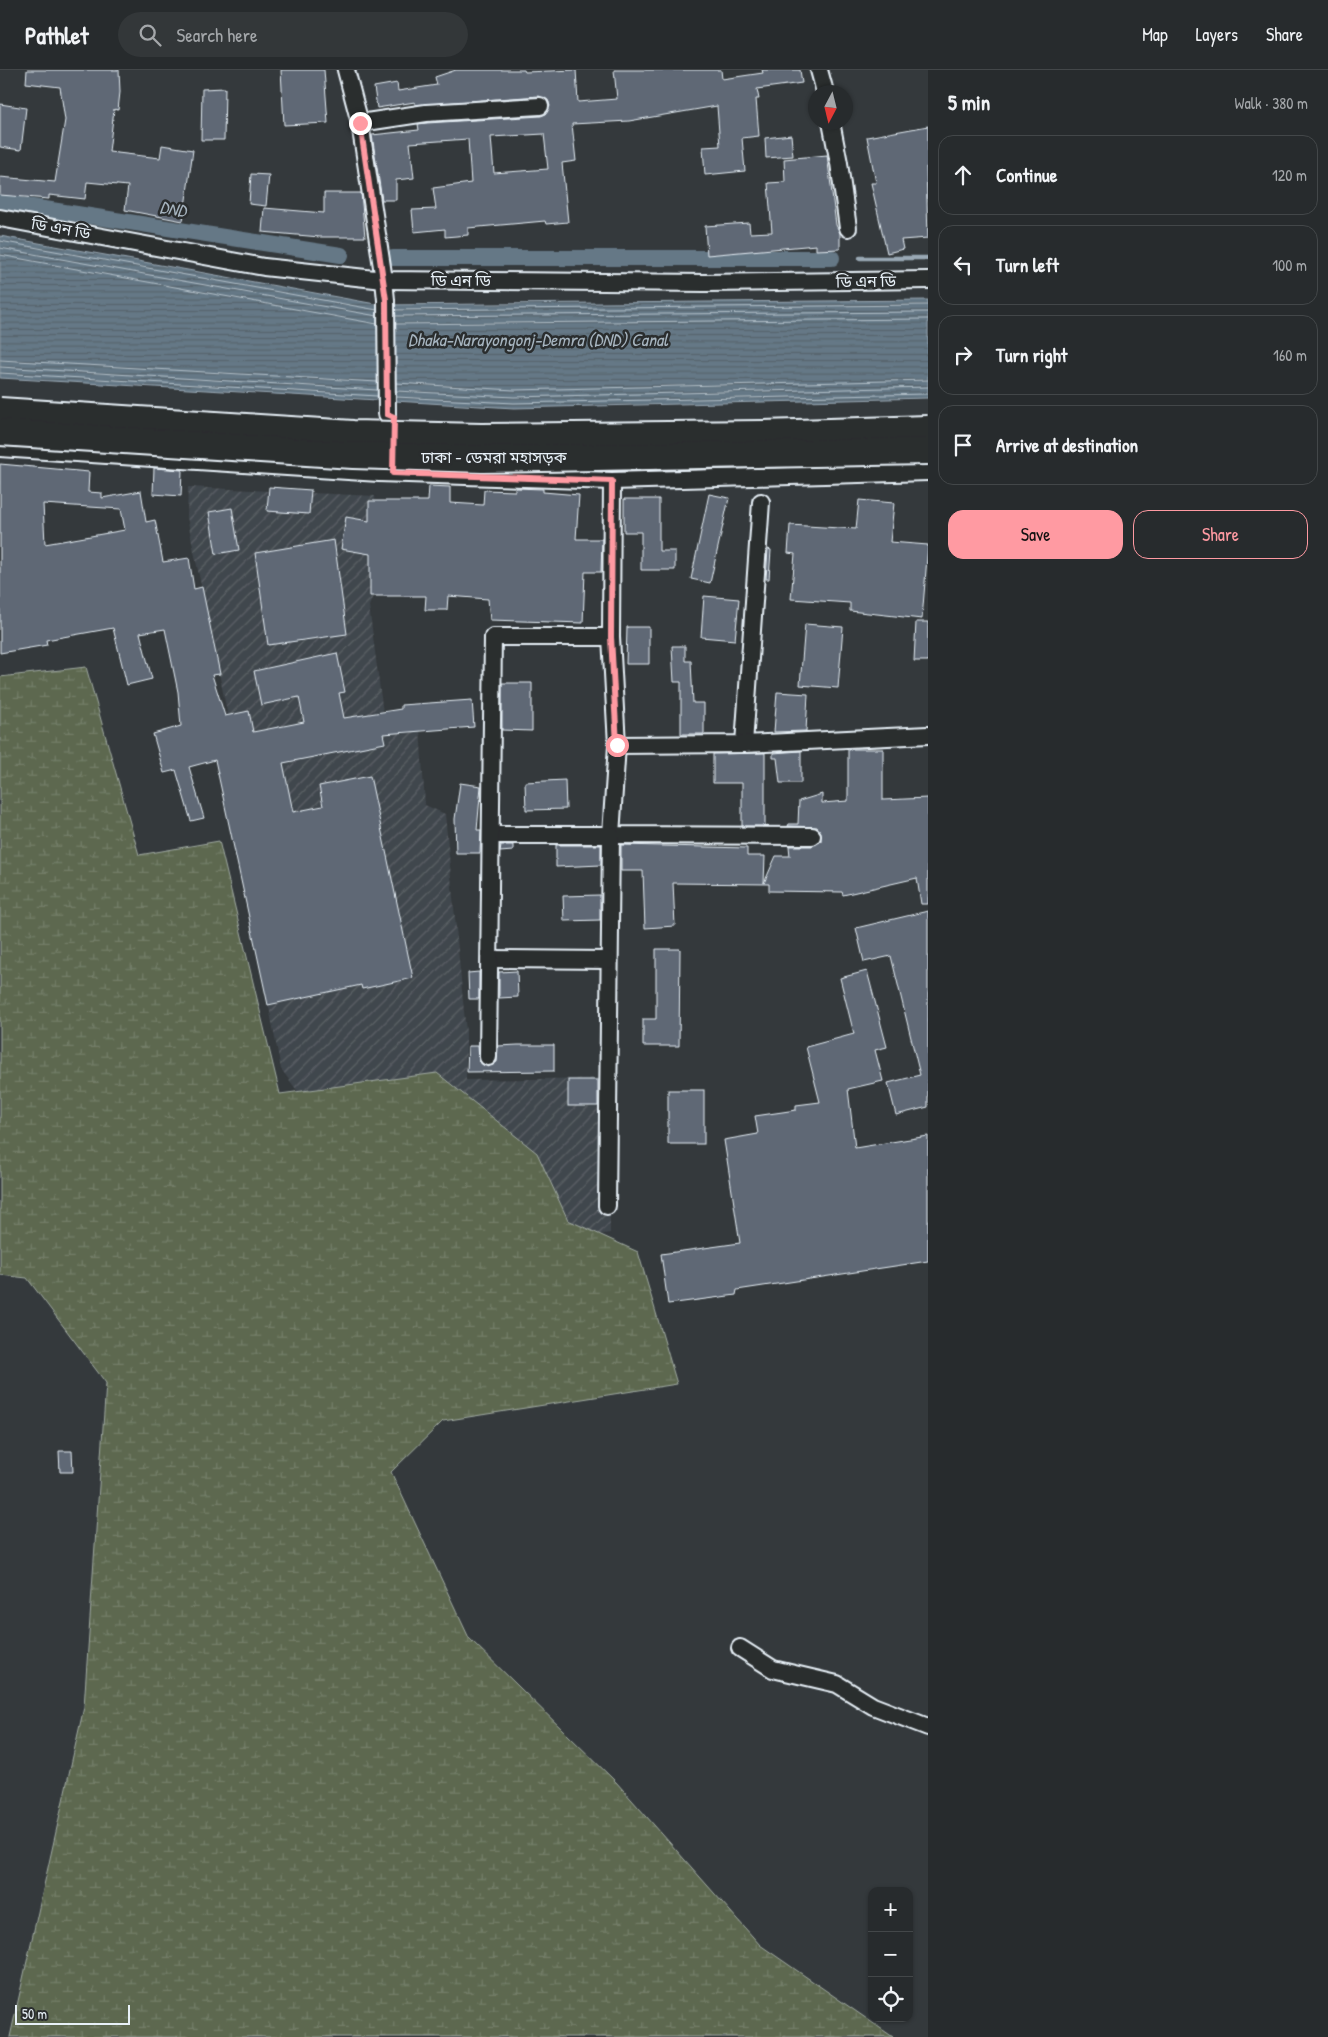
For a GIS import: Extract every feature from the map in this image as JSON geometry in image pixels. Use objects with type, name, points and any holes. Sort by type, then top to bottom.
[{"type":"main road","name":"ঢাকা - ডেমরা মহাসড়ক","points":[[0,411],[353,434],[481,437],[763,434],[928,429]]},
{"type":"main road","name":"ঢাকা - ডেমরা মহাসড়ক","points":[[0,432],[353,455],[482,459],[928,450]]},
{"type":"street","points":[[346,70],[360,123],[386,300],[388,410],[381,417],[386,473]]},
{"type":"street","points":[[819,70],[823,85]]},
{"type":"street","points":[[360,123],[426,113],[540,106]]},
{"type":"street","points":[[833,130],[848,228]]},
{"type":"street","name":"ডি এন ডি","points":[[0,218],[264,266],[384,280],[705,283],[928,280]]},
{"type":"street","points":[[0,448],[386,473],[612,481],[928,472]]},
{"type":"street","points":[[607,1206],[608,960],[611,835],[617,745],[611,637],[612,481]]},
{"type":"street","points":[[744,744],[760,502]]},
{"type":"street","points":[[488,1057],[493,637],[611,637]]},
{"type":"street","points":[[617,745],[744,744],[928,735]]},
{"type":"street","points":[[491,835],[812,836]]},
{"type":"street","points":[[490,959],[608,960]]},
{"type":"street","points":[[740,1648],[773,1669],[837,1684],[873,1706],[928,1728]]},
{"type":"shaded area","points":[[188,487],[375,496],[380,579],[369,606],[383,713],[419,713],[425,805],[445,814],[466,1032],[466,1080],[609,1078],[610,1233],[530,1245],[404,1233],[281,1069],[239,853],[255,848],[187,517]]},
{"type":"green space","points":[[86,667],[139,855],[219,841],[280,1094],[437,1073],[537,1153],[568,1220],[638,1252],[677,1384],[443,1421],[391,1472],[469,1638],[616,1782],[760,1945],[868,2020],[868,2022],[871,2022],[893,2037],[10,2037],[84,1707],[106,1383],[27,1278],[0,1275],[0,677]]},
{"type":"water","name":"Dhaka-Narayongonj-Demra (DND) Canal","points":[[0,236],[381,305],[928,300],[928,398],[514,408],[0,378]]},
{"type":"building","points":[[27,70],[119,70],[120,92],[118,110],[114,109],[109,152],[160,158],[162,145],[193,150],[183,221],[125,210],[128,186],[87,182],[85,199],[49,195],[49,199],[0,195],[0,177],[55,182],[65,120],[60,87],[26,83]]},
{"type":"building","points":[[281,70],[324,70],[328,123],[284,125]]},
{"type":"building","points":[[456,70],[524,70],[525,72],[576,70],[578,102],[617,99],[614,70],[721,70],[722,79],[763,73],[762,70],[800,70],[802,83],[757,89],[759,99],[756,99],[759,136],[742,138],[745,171],[705,175],[703,147],[720,146],[717,106],[629,121],[572,124],[576,161],[562,163],[568,222],[546,224],[545,221],[468,228],[468,235],[445,237],[445,229],[414,232],[412,210],[436,209],[433,188],[471,183],[468,139],[410,143],[414,178],[396,180],[396,200],[382,200],[372,135],[419,130],[418,124],[541,116],[546,114],[550,106],[548,100],[539,96],[415,105],[415,102],[377,108],[374,87],[397,83],[398,91],[437,85],[435,77]],"holes":[[[544,134],[548,169],[494,173],[491,137]]]},
{"type":"building","points":[[225,88],[224,140],[201,140],[202,89]]},
{"type":"building","points":[[0,104],[26,108],[21,150],[0,147]]},
{"type":"building","points":[[928,126],[928,167],[926,167],[928,238],[901,240],[903,249],[887,253],[871,183],[876,183],[867,137]]},
{"type":"building","points":[[791,135],[793,156],[766,158],[765,138]]},
{"type":"building","points":[[827,155],[836,225],[840,233],[840,249],[816,250],[816,245],[707,255],[705,226],[749,223],[750,233],[772,232],[768,183],[785,182],[784,159]]},
{"type":"building","points":[[251,174],[269,175],[266,206],[249,204]]},
{"type":"building","points":[[324,193],[361,193],[365,237],[320,237],[262,232],[264,208],[324,213]]},
{"type":"building","points":[[0,464],[89,472],[88,492],[102,493],[102,498],[141,491],[146,522],[155,520],[163,562],[189,558],[194,589],[202,587],[220,674],[212,675],[225,716],[249,711],[253,732],[304,722],[299,697],[261,705],[254,671],[337,653],[345,692],[339,693],[344,718],[401,709],[401,705],[472,700],[474,727],[383,734],[385,743],[283,763],[293,812],[323,806],[319,786],[370,776],[413,978],[362,989],[361,985],[268,1005],[215,760],[189,767],[204,818],[191,821],[176,770],[164,773],[153,734],[181,726],[178,692],[165,629],[140,633],[152,679],[127,685],[113,628],[46,640],[47,645],[0,653]],"holes":[[[43,504],[121,509],[125,530],[45,544]]]},
{"type":"building","points":[[154,468],[182,470],[181,496],[153,494]]},
{"type":"building","points":[[429,486],[450,487],[450,503],[483,505],[484,490],[515,491],[515,488],[543,489],[543,492],[579,495],[576,539],[602,539],[601,572],[585,572],[583,623],[490,620],[488,599],[448,596],[447,610],[425,610],[426,596],[370,596],[370,554],[341,549],[346,517],[369,521],[369,501],[428,501]]},
{"type":"building","points":[[269,487],[311,490],[309,514],[267,511]]},
{"type":"building","points":[[709,494],[729,498],[710,583],[691,579]]},
{"type":"building","points":[[624,499],[659,499],[659,551],[675,551],[675,570],[641,570],[641,532],[624,532]]},
{"type":"building","points":[[859,500],[894,503],[890,542],[928,545],[922,619],[850,611],[850,603],[791,599],[795,554],[788,553],[790,525],[856,529]]},
{"type":"building","points":[[232,508],[239,550],[216,554],[209,512]]},
{"type":"building","points":[[334,540],[347,634],[268,645],[255,553]]},
{"type":"building","points":[[768,549],[771,550],[769,579],[766,579]]},
{"type":"building","points":[[704,596],[739,599],[735,640],[701,637]]},
{"type":"building","points":[[916,622],[928,622],[928,661],[914,661]]},
{"type":"building","points":[[805,624],[843,627],[838,688],[800,685]]},
{"type":"building","points":[[627,627],[649,627],[649,664],[626,664]]},
{"type":"building","points":[[672,646],[685,646],[685,661],[691,661],[693,703],[704,703],[704,734],[681,734],[681,682],[674,682]]},
{"type":"building","points":[[502,683],[532,683],[532,731],[502,730]]},
{"type":"building","points":[[777,692],[808,694],[806,731],[774,732]]},
{"type":"building","points":[[848,749],[883,749],[883,800],[928,798],[928,904],[921,904],[917,878],[843,895],[842,892],[769,891],[769,884],[673,883],[675,926],[645,928],[643,871],[621,871],[621,845],[747,848],[747,856],[765,856],[764,883],[776,856],[790,856],[789,846],[812,846],[821,841],[821,832],[817,827],[788,826],[789,824],[798,824],[799,801],[822,794],[822,803],[848,801]]},
{"type":"building","points":[[801,751],[801,783],[780,783],[777,758],[773,758],[773,753]]},
{"type":"building","points":[[765,753],[765,826],[742,826],[742,783],[713,783],[713,754]]},
{"type":"building","points":[[565,780],[566,809],[526,810],[525,782]]},
{"type":"building","points":[[460,783],[481,786],[477,830],[481,830],[480,853],[456,853],[455,819]]},
{"type":"building","points":[[501,845],[513,845],[513,851],[500,852]]},
{"type":"building","points":[[556,845],[601,845],[601,865],[556,867]]},
{"type":"building","points":[[600,895],[600,920],[564,921],[563,896]]},
{"type":"building","points":[[928,911],[928,1107],[896,1115],[888,1083],[920,1075],[891,956],[864,962],[856,928]]},
{"type":"building","points":[[656,949],[680,949],[679,1046],[643,1046],[643,1019],[656,1019]]},
{"type":"building","points":[[517,971],[518,997],[499,998],[499,972]]},
{"type":"building","points":[[867,971],[887,1047],[875,1050],[883,1081],[848,1089],[855,1148],[928,1136],[928,1261],[737,1290],[736,1295],[668,1304],[661,1254],[740,1243],[724,1140],[758,1134],[755,1116],[796,1110],[796,1105],[820,1102],[806,1047],[854,1034],[840,978]]},
{"type":"building","points":[[479,972],[479,999],[469,999],[468,973]]},
{"type":"building","points":[[554,1045],[554,1071],[467,1072],[468,1046],[478,1046],[479,1061],[488,1067],[497,1062],[498,1046]]},
{"type":"building","points":[[568,1080],[598,1080],[598,1106],[568,1106]]},
{"type":"building","points":[[668,1090],[704,1090],[704,1144],[668,1144]]},
{"type":"building","points":[[59,1451],[72,1451],[73,1472],[60,1472]]},
{"type":"waterway","name":"DND","points":[[0,202],[341,255]]},
{"type":"waterway","points":[[393,258],[832,258]]},
{"type":"waterway","points":[[860,258],[928,258]]},
{"type":"route","points":[[360,123],[386,300],[387,414],[394,417],[393,473],[612,481],[611,637],[617,745]]}]
